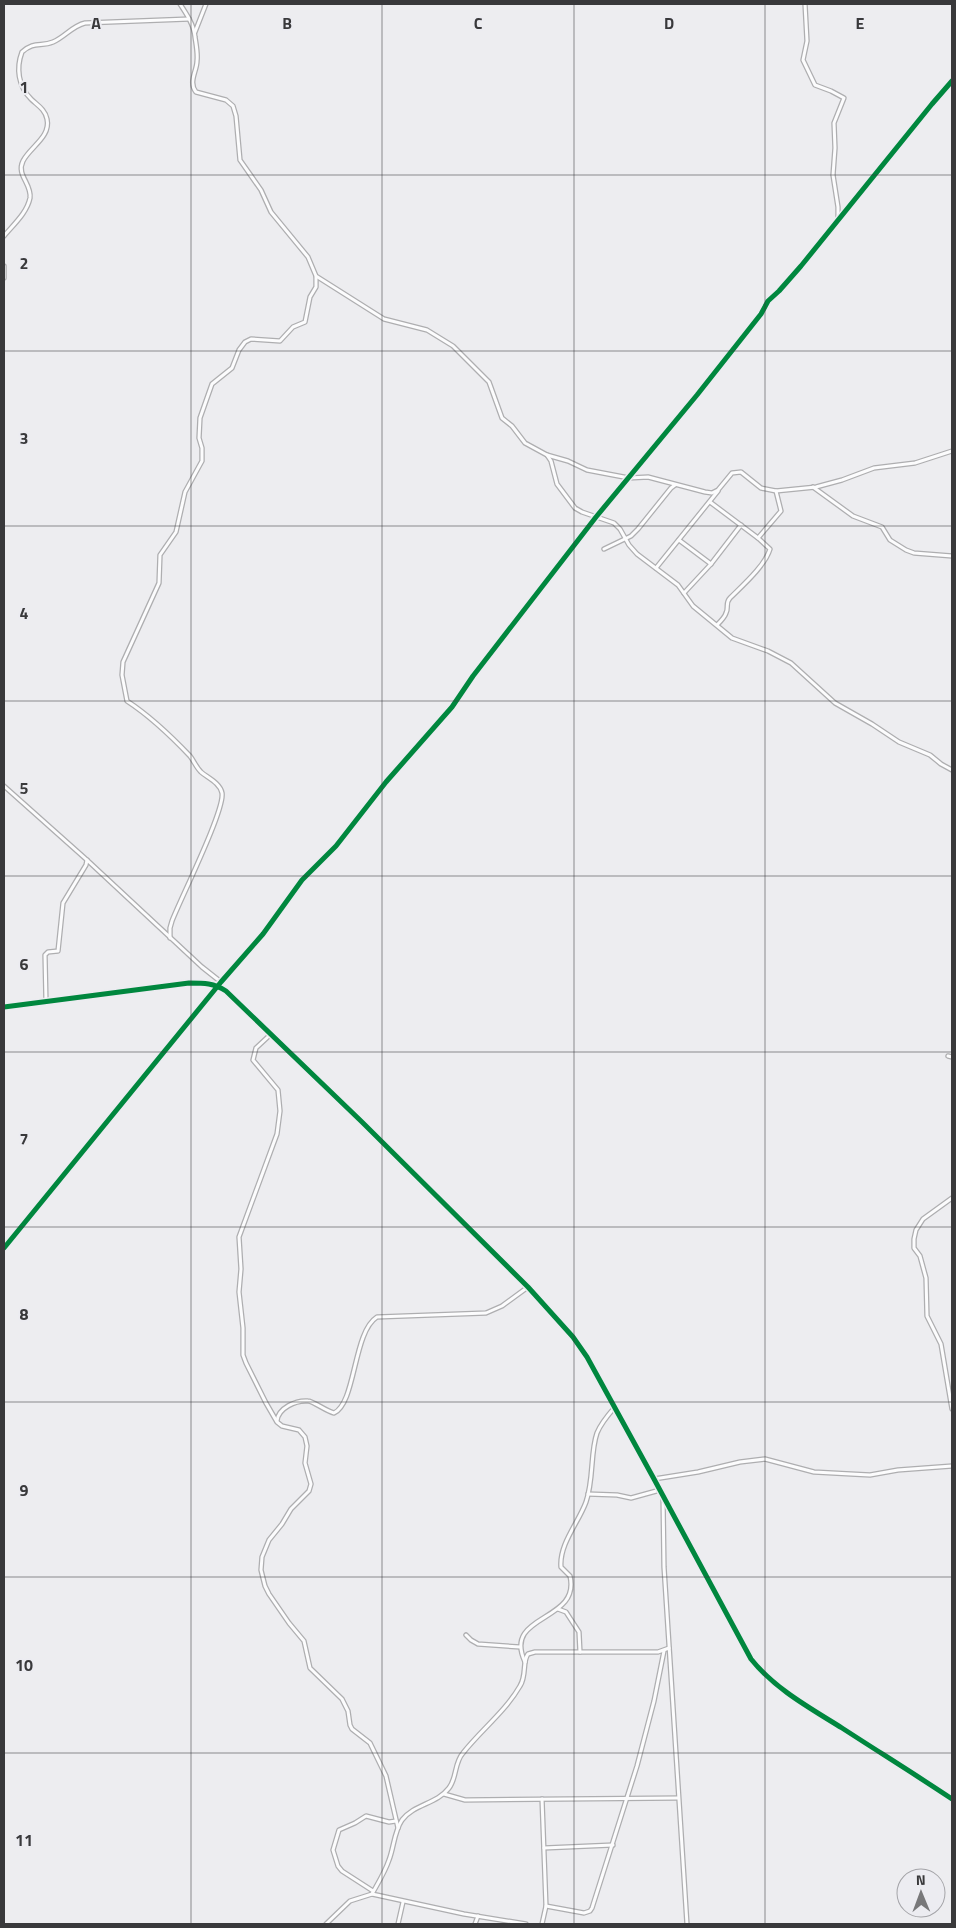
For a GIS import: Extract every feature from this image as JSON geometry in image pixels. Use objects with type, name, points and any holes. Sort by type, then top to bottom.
[{"type":"street","points":[[170,938],[172,921],[215,822],[222,792],[220,787],[202,773],[188,755],[154,721],[138,707],[127,701],[122,675],[122,662],[159,583],[160,556],[176,532],[185,492],[202,461],[202,448],[198,438],[200,418],[212,384],[232,368],[239,350],[245,342],[251,339],[280,341],[292,327],[305,322],[310,297],[316,287],[316,276],[308,257],[271,212],[261,190],[240,160],[236,116],[233,106],[226,100],[196,92],[194,89],[192,82],[197,63],[194,32],[180,4]]},
{"type":"street","points":[[194,32],[206,4]]},
{"type":"street","points":[[805,4],[807,38],[803,54],[805,64],[815,85],[836,93],[844,99],[834,123],[833,175],[838,220]]},
{"type":"street","points":[[4,236],[20,217],[29,201],[29,190],[21,173],[21,166],[48,126],[45,112],[27,94],[20,81],[18,72],[22,52],[34,45],[53,42],[64,36],[74,27],[84,23],[189,19]]},
{"type":"street","points":[[4,1248],[263,934],[302,880],[336,846],[386,782],[452,707],[473,676],[596,517],[730,354],[764,310],[768,301],[784,286],[952,81]]},
{"type":"street","points":[[4,266],[4,278]]},
{"type":"street","points":[[316,276],[384,319],[427,330],[453,346],[489,382],[502,418],[512,426],[522,440],[547,455],[568,461],[590,471],[629,478],[648,478],[705,492],[718,490]]},
{"type":"street","points":[[656,568],[718,490],[730,476],[738,471],[746,475],[761,488],[776,492],[812,487],[842,480],[874,468],[915,463],[952,451]]},
{"type":"street","points":[[547,455],[551,461],[558,484],[572,505],[582,512],[614,523],[636,554],[678,585],[693,606],[732,638],[768,650],[791,663],[835,703],[899,742],[930,755],[952,770]]},
{"type":"street","points":[[604,549],[625,539],[638,529],[671,488],[676,485]]},
{"type":"street","points":[[812,487],[854,516],[882,527],[890,540],[911,552],[952,556]]},
{"type":"street","points":[[758,538],[781,511],[776,492]]},
{"type":"street","points":[[710,502],[758,538],[770,551],[746,582],[727,602],[727,612],[717,625]]},
{"type":"street","points":[[684,593],[711,564],[741,525]]},
{"type":"street","points":[[679,540],[711,564]]},
{"type":"street","points":[[4,786],[220,984],[528,1287],[574,1337],[587,1357],[654,1479],[750,1659],[759,1669],[770,1680],[796,1699],[952,1799]]},
{"type":"street","points":[[46,1001],[45,955],[48,952],[58,951],[63,903],[86,865],[86,860]]},
{"type":"street","points":[[4,1007],[189,983],[220,984]]},
{"type":"street","points":[[270,1035],[256,1048],[253,1060],[278,1090],[280,1104],[279,1126],[239,1237],[241,1269],[239,1292],[244,1358],[277,1422],[282,1426],[298,1430],[305,1437],[308,1446],[305,1463],[311,1484],[309,1491],[291,1509],[282,1524],[268,1540],[261,1564],[265,1586],[278,1608],[304,1641],[310,1668],[342,1699],[348,1711],[352,1729],[370,1743],[386,1776],[398,1828]]},
{"type":"street","points":[[952,1198],[923,1219],[916,1230],[914,1239],[914,1248],[921,1260],[926,1278],[927,1316],[941,1344],[952,1409]]},
{"type":"street","points":[[277,1422],[278,1414],[285,1408],[306,1401],[311,1401],[329,1412],[334,1413],[338,1411],[346,1395],[365,1335],[371,1322],[377,1318],[486,1312],[502,1306],[528,1287]]},
{"type":"street","points":[[525,1662],[520,1647],[520,1639],[527,1630],[558,1609],[566,1601],[570,1593],[571,1580],[561,1563],[574,1524],[583,1509],[588,1494],[593,1470],[596,1438],[601,1425],[614,1407]]},
{"type":"street","points":[[654,1479],[698,1472],[740,1462],[765,1460],[814,1472],[870,1475],[898,1470],[952,1466]]},
{"type":"street","points":[[588,1494],[617,1495],[631,1498],[660,1490]]},
{"type":"street","points":[[663,1496],[663,1548],[687,1924]]},
{"type":"street","points":[[566,1601],[566,1612],[579,1632],[580,1652]]},
{"type":"street","points":[[558,1609],[566,1612]]},
{"type":"street","points":[[466,1635],[478,1644],[520,1647]]},
{"type":"street","points":[[326,1924],[350,1901],[373,1893],[389,1860],[402,1820],[444,1794],[451,1785],[460,1757],[520,1686],[525,1674],[526,1656],[530,1653],[664,1651],[669,1648]]},
{"type":"street","points":[[546,1906],[584,1913],[590,1911],[613,1845],[654,1701],[664,1651]]},
{"type":"street","points":[[444,1794],[465,1800],[678,1798]]},
{"type":"street","points":[[542,1800],[546,1906],[542,1924]]},
{"type":"street","points":[[396,1821],[389,1822],[366,1816],[338,1832],[333,1850],[338,1866],[373,1893],[403,1902],[526,1924]]},
{"type":"street","points":[[544,1848],[613,1845]]},
{"type":"street","points":[[398,1924],[403,1902]]},
{"type":"street","points":[[475,1924],[478,1916]]},
{"type":"cycle path","points":[[4,1248],[221,982],[263,934],[302,880],[336,846],[386,782],[452,707],[473,676],[596,517],[697,395],[761,314],[768,301],[801,266],[952,81]]},
{"type":"cycle path","points":[[4,1007],[189,983],[209,984],[226,991],[362,1122],[528,1287],[573,1337],[587,1357],[751,1659],[760,1670],[782,1689],[952,1799]]}]
